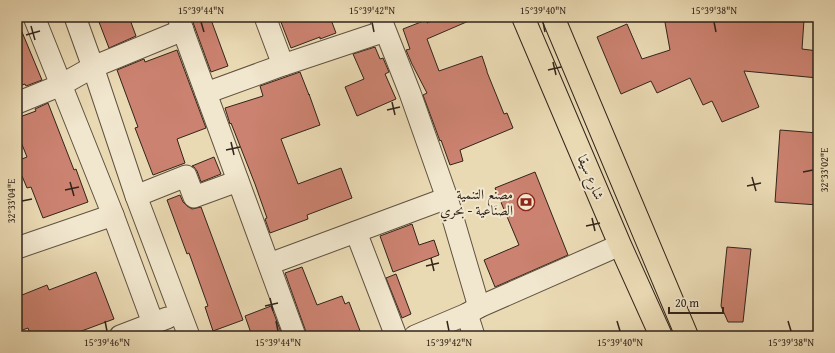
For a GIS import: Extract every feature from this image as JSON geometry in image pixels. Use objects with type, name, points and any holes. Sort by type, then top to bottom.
[{"type":"main road","name":"شارع سيقا","points":[[523,17],[620,245],[661,336]]},
{"type":"main road","name":"شارع سيقا","points":[[552,17],[687,336]]},
{"type":"street","points":[[34,17],[113,215],[153,324]]},
{"type":"street","points":[[265,17],[283,65]]},
{"type":"street","points":[[79,18],[93,67],[136,196],[189,336]]},
{"type":"street","points":[[17,103],[62,85],[93,67],[181,24],[295,336]]},
{"type":"street","points":[[206,93],[283,65],[383,24],[410,93],[447,198],[473,311],[474,336]]},
{"type":"street","points":[[136,196],[186,176],[194,197],[238,181]]},
{"type":"street","points":[[269,264],[447,198]]},
{"type":"street","points":[[17,248],[113,215]]},
{"type":"street","points":[[356,232],[396,336]]},
{"type":"street","points":[[415,336],[620,245]]},
{"type":"street","points":[[120,336],[180,313]]},
{"type":"building","points":[[113,17],[129,17],[136,36],[109,48],[99,22]]},
{"type":"building","points":[[191,17],[210,17],[228,66],[211,72]]},
{"type":"building","points":[[279,17],[330,17],[336,33],[320,39],[320,37],[291,48]]},
{"type":"building","points":[[440,17],[478,17],[427,39],[439,71],[482,56],[504,114],[507,113],[513,128],[460,150],[463,161],[450,165],[423,95],[427,93],[406,50],[410,49],[403,29],[426,20],[427,23]]},
{"type":"building","points":[[664,17],[759,17],[804,20],[802,49],[818,51],[818,78],[744,71],[759,107],[722,122],[712,101],[703,105],[690,78],[657,93],[651,81],[621,94],[597,37],[627,24],[642,59],[670,50]]},
{"type":"building","points":[[17,20],[42,80],[26,86],[25,84],[17,87]]},
{"type":"building","points":[[375,47],[380,59],[383,58],[389,72],[385,74],[396,99],[357,116],[345,87],[364,79],[353,54]]},
{"type":"building","points":[[177,50],[206,128],[177,139],[185,163],[153,175],[135,128],[138,127],[117,70],[144,59],[145,62]]},
{"type":"building","points":[[300,72],[320,125],[281,139],[298,184],[341,168],[352,198],[307,215],[308,219],[270,233],[265,219],[267,218],[255,184],[231,123],[230,124],[225,108],[263,96],[260,86]]},
{"type":"building","points":[[48,103],[74,170],[76,169],[88,202],[43,218],[31,187],[27,188],[22,176],[17,178],[17,161],[27,157],[17,132],[17,118],[36,111],[35,109]]},
{"type":"building","points":[[780,130],[818,133],[818,205],[775,202]]},
{"type":"building","points":[[214,157],[221,174],[201,182],[197,171],[192,166]]},
{"type":"building","points":[[535,172],[568,255],[495,287],[484,260],[519,245],[495,188]]},
{"type":"building","points":[[180,195],[183,202],[192,209],[201,207],[243,320],[213,331],[205,307],[208,306],[189,253],[187,254],[167,200]]},
{"type":"building","points":[[412,224],[419,245],[434,240],[439,255],[393,272],[380,236]]},
{"type":"building","points":[[727,247],[751,249],[743,322],[728,322],[721,306]]},
{"type":"building","points":[[302,267],[317,305],[342,296],[345,304],[349,302],[362,336],[307,336],[285,273]]},
{"type":"building","points":[[96,272],[114,319],[68,336],[31,336],[28,328],[17,332],[17,297],[47,285],[49,290]]},
{"type":"building","points":[[396,274],[411,314],[402,318],[386,278]]},
{"type":"building","points":[[271,306],[281,332],[271,336],[252,336],[245,316]]},
{"type":"place","name":"مصنع التنمية الصناعية - بحري","points":[[526,202]]}]
